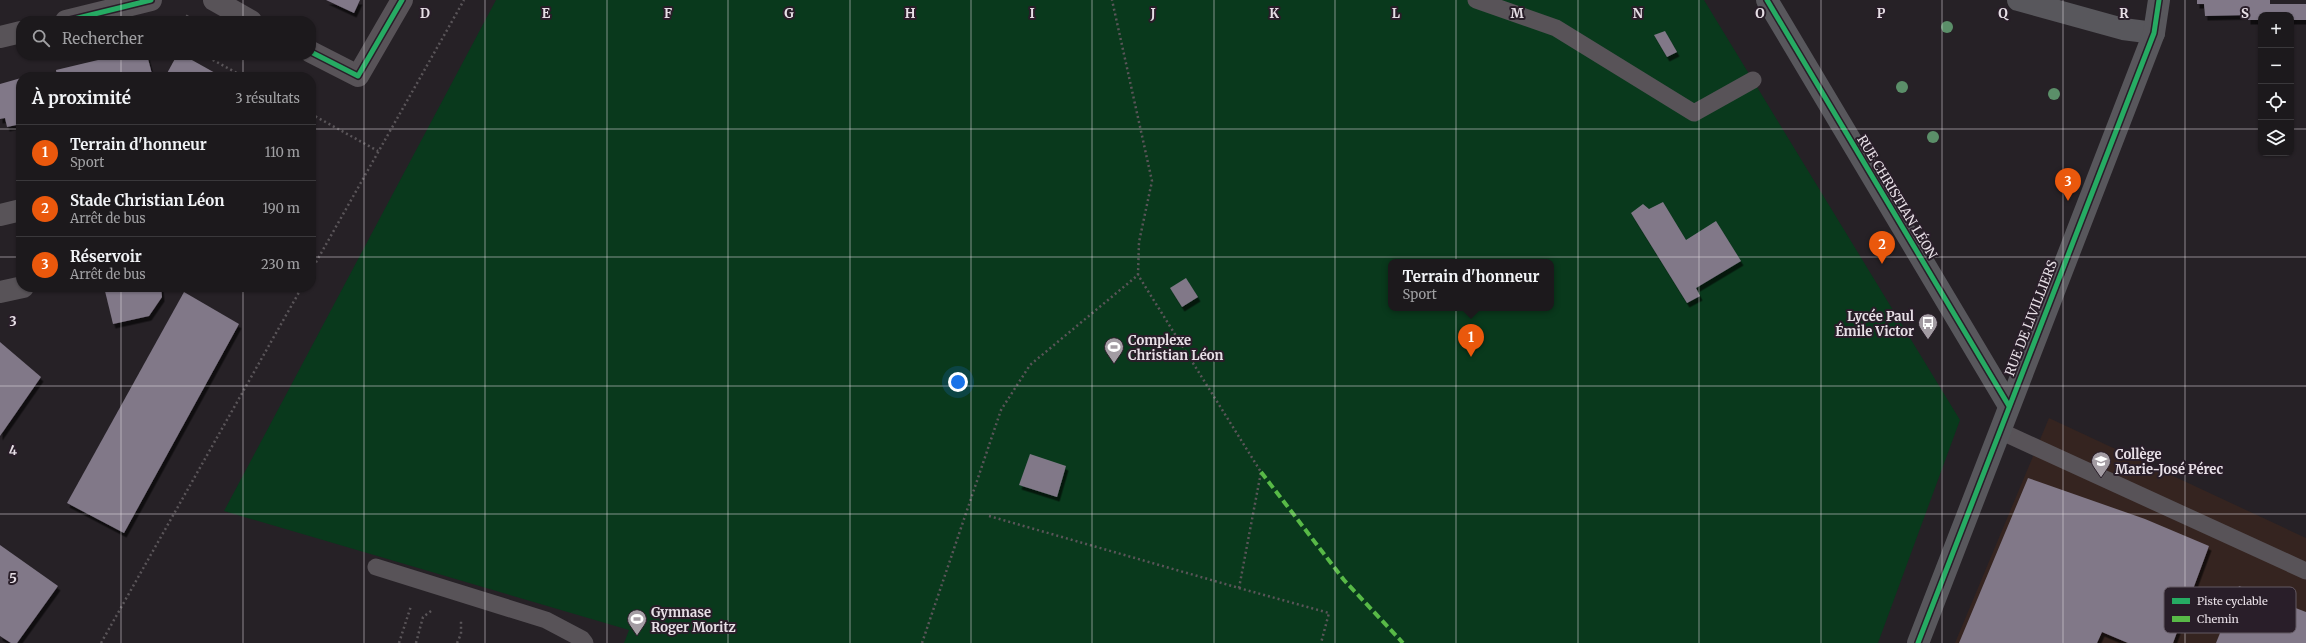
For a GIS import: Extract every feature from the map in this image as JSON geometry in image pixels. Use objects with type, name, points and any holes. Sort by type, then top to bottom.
[{"type":"street","points":[[86,16],[151,0]]},
{"type":"street","points":[[214,0],[242,16]]},
{"type":"street","points":[[316,55],[358,76],[402,0]]},
{"type":"street","name":"RUE CHRISTIAN LÉON","points":[[1767,0],[2009,406]]},
{"type":"street","points":[[2018,0],[2122,29],[2154,33]]},
{"type":"street","name":"RUE DE LIVILLIERS","points":[[1918,643],[2154,33],[2159,0]]},
{"type":"street","points":[[0,36],[16,33]]},
{"type":"street","points":[[0,215],[16,211]]},
{"type":"street","points":[[0,292],[16,289]]},
{"type":"lane","points":[[1476,0],[1556,28],[1694,113],[1753,80]]},
{"type":"lane","points":[[2000,431],[2306,571]]},
{"type":"lane","points":[[376,567],[546,620],[582,639],[585,643]]},
{"type":"path","points":[[316,262],[464,0]]},
{"type":"path","points":[[1112,0],[1152,181],[1139,242],[1138,275],[1261,472],[1239,588]]},
{"type":"path","points":[[213,60],[235,72]]},
{"type":"path","points":[[316,117],[378,151]]},
{"type":"path","points":[[922,643],[1001,410],[1030,365],[1138,275]]},
{"type":"path","points":[[101,643],[299,292]]},
{"type":"path","points":[[989,516],[1330,613],[1320,643]]},
{"type":"path","points":[[399,643],[404,633],[418,580]]},
{"type":"path","points":[[416,643],[423,617],[433,610]]},
{"type":"path","points":[[458,617],[462,621],[461,634],[458,643]]},
{"type":"shaded area","name":"Collège Marie-José Pérec","points":[[2049,418],[2306,538],[2306,643],[1955,643]]},
{"type":"green space","name":"Complexe Christian Léon","points":[[496,0],[1704,0],[1960,420],[1878,643],[624,643],[629,630],[224,511]]},
{"type":"building","points":[[326,0],[360,0],[354,13]]},
{"type":"building","points":[[2197,0],[2270,0],[2270,4],[2306,4],[2306,20],[2294,20],[2294,12],[2258,12],[2258,20],[2248,20],[2248,15],[2205,16],[2204,4],[2197,4]]},
{"type":"building","points":[[1665,31],[1677,52],[1667,57],[1654,35]]},
{"type":"building","points":[[98,60],[148,60],[151,72],[56,72],[56,70]]},
{"type":"building","points":[[174,60],[192,60],[213,72],[168,72]]},
{"type":"building","points":[[16,79],[16,125],[7,127],[5,118],[0,119],[0,84]]},
{"type":"building","points":[[1663,202],[1686,240],[1716,221],[1741,261],[1696,288],[1700,296],[1687,303],[1631,213],[1643,204],[1649,209]]},
{"type":"building","points":[[1186,278],[1198,297],[1182,307],[1170,288]]},
{"type":"building","points":[[105,292],[162,292],[162,297],[149,316],[113,324]]},
{"type":"building","points":[[184,292],[239,324],[124,533],[67,503]]},
{"type":"building","points":[[0,342],[41,377],[0,436]]},
{"type":"building","points":[[1030,454],[1066,466],[1057,497],[1019,485]]},
{"type":"building","points":[[2028,478],[2145,519],[2209,546],[2194,587],[2164,587],[2164,633],[2177,633],[2173,643],[2128,643],[2102,632],[2097,643],[1959,643]]},
{"type":"building","points":[[0,545],[58,586],[17,643],[11,643],[0,636]]},
{"type":"building","points":[[2296,608],[2306,612],[2306,643],[2216,643],[2220,633],[2296,633]]},
{"type":"marked path","points":[[1261,472],[1344,580],[1403,643]]},
{"type":"cycle path","points":[[86,16],[151,0]]},
{"type":"cycle path","points":[[316,55],[358,76],[402,0]]},
{"type":"cycle path","points":[[1767,0],[2009,406]]},
{"type":"cycle path","points":[[1918,643],[2154,33],[2159,0]]},
{"type":"place","name":"Réservoir","points":[[2068,201]]},
{"type":"place","name":"Stade Christian Léon","points":[[1882,264]]},
{"type":"place","name":"Lycée Paul Émile Victor","points":[[1928,340]]},
{"type":"place","name":"Terrain d'honneur","points":[[1471,357]]},
{"type":"place","name":"Complexe Christian Léon","points":[[1114,364]]},
{"type":"place","name":"Collège Marie-José Pérec","points":[[2101,478]]},
{"type":"place","name":"Gymnase Roger Moritz","points":[[637,636]]}]
